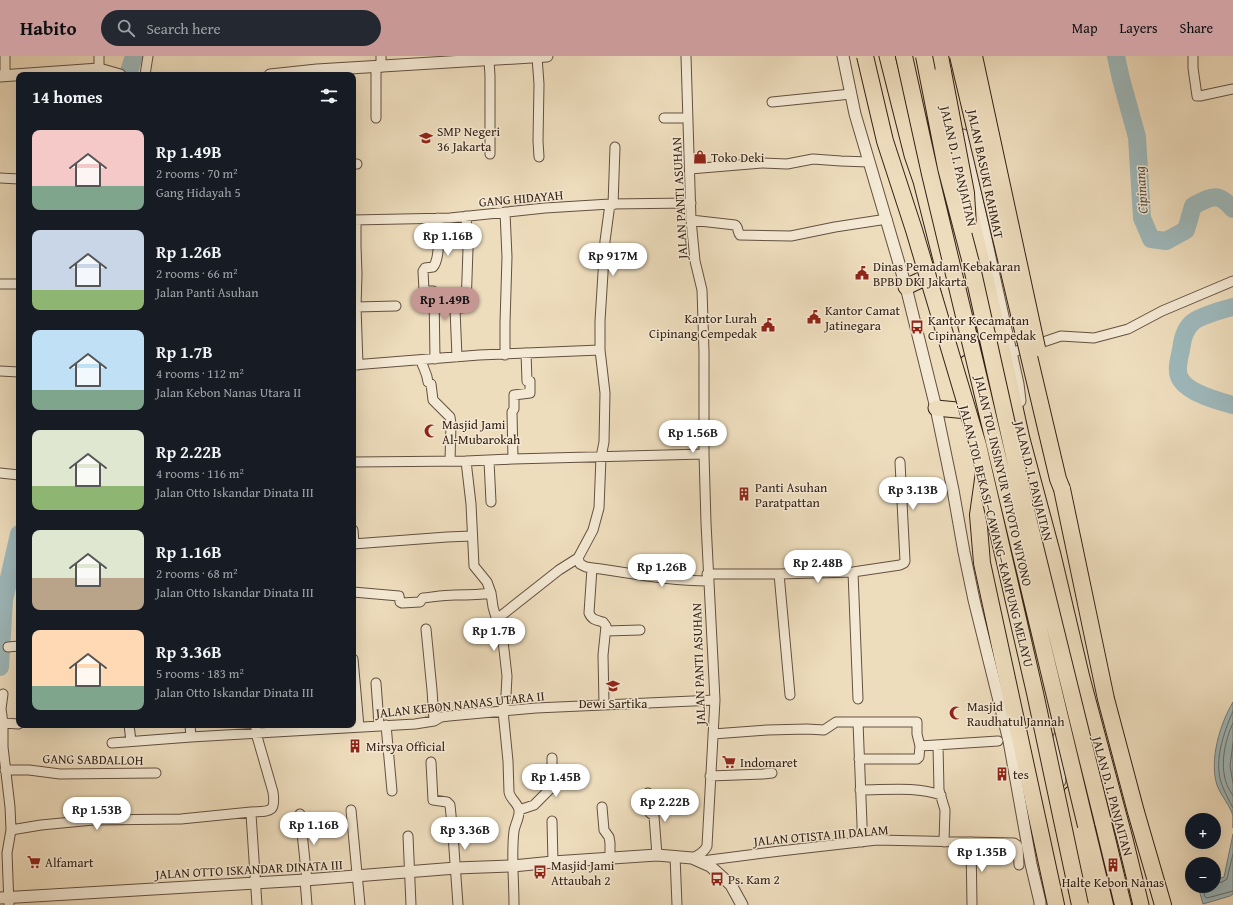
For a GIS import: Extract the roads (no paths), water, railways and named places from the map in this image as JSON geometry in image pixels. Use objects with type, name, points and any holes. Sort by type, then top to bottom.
[{"type":"highway","name":"JALAN TOL BEKASI–CAWANG–KAMPUNG MELAYU","points":[[865,56],[885,141],[914,230],[978,445],[1035,693],[1080,905]]},
{"type":"highway","points":[[887,56],[961,335],[987,450],[1059,737],[1095,905]]},
{"type":"highway","points":[[900,56],[919,149],[921,181]]},
{"type":"highway","name":"JALAN TOL INSINYUR WIYOTO WIYONO","points":[[904,56],[932,181],[1105,905]]},
{"type":"highway","name":"JALAN TOL INSINYUR WIYOTO WIYONO","points":[[924,56],[946,168],[971,263],[1027,514],[1123,905]]},
{"type":"highway","name":"JALAN D. I. PANJAITAN","points":[[934,56],[1022,439],[1053,555],[1082,678],[1125,838],[1141,905]]},
{"type":"highway","points":[[940,56],[966,193],[971,263]]},
{"type":"highway","points":[[958,56],[1058,480],[1062,488]]},
{"type":"highway","points":[[974,56],[1034,331],[1062,488],[1106,699],[1136,812],[1164,905]]},
{"type":"highway","points":[[906,86],[922,79],[939,81]]},
{"type":"highway","points":[[906,287],[944,269]]},
{"type":"highway","points":[[961,335],[961,328],[964,321],[968,316],[973,314],[987,314],[995,321],[997,326]]},
{"type":"highway","points":[[936,408],[978,412]]},
{"type":"highway","points":[[987,450],[978,515],[982,563],[1045,904]]},
{"type":"street","points":[[5,56],[3,76],[16,75]]},
{"type":"street","points":[[99,56],[99,69]]},
{"type":"street","points":[[145,72],[148,56]]},
{"type":"street","points":[[324,72],[380,63],[489,60],[542,56],[539,84],[539,156]]},
{"type":"street","name":"JALAN PANTI ASUHAN","points":[[686,56],[691,220],[695,261],[702,290],[704,352],[704,454],[708,578],[715,700],[706,848],[696,857],[697,860]]},
{"type":"street","points":[[843,56],[851,94],[869,162],[906,287],[936,408],[974,600],[1009,741],[1031,864],[1045,904]]},
{"type":"street","name":"JALAN BASUKI RAHMAT","points":[[946,56],[1018,384],[1024,432],[1022,439]]},
{"type":"street","points":[[1193,56],[1197,96],[1233,89]]},
{"type":"street","points":[[489,60],[490,154]]},
{"type":"street","points":[[376,118],[380,63]]},
{"type":"street","points":[[62,72],[99,69],[108,72]]},
{"type":"street","points":[[772,102],[851,94]]},
{"type":"street","points":[[664,118],[687,118]]},
{"type":"street","points":[[497,619],[560,570],[578,558],[593,530],[599,508],[601,457],[604,442],[605,393],[600,350],[600,321],[605,241],[611,204],[615,147]]},
{"type":"street","points":[[690,169],[762,163],[787,164],[813,158],[869,162]]},
{"type":"street","points":[[0,178],[16,179]]},
{"type":"street","name":"GANG HIDAYAH","points":[[356,220],[438,218],[545,208],[611,204],[691,203]]},
{"type":"street","points":[[505,212],[507,257],[505,355]]},
{"type":"street","points":[[457,357],[454,308],[466,307],[468,257],[466,216]]},
{"type":"street","points":[[435,359],[434,293],[433,291],[424,291],[424,270],[433,267],[436,263],[438,248],[438,218]]},
{"type":"street","points":[[691,220],[735,225],[738,228],[740,235],[792,236],[835,227],[887,219]]},
{"type":"street","points":[[356,246],[356,307],[396,306]]},
{"type":"street","points":[[1011,353],[1061,336],[1094,338],[1128,329],[1162,311],[1233,281]]},
{"type":"street","points":[[0,284],[16,284]]},
{"type":"street","points":[[356,365],[457,357],[600,350]]},
{"type":"street","points":[[513,459],[512,412],[514,410],[514,396],[530,393],[530,381],[527,381],[526,353]]},
{"type":"street","points":[[421,360],[423,369],[427,373],[428,382],[431,384],[432,400],[450,417],[450,461]]},
{"type":"street","points":[[0,371],[16,372]]},
{"type":"street","points":[[356,462],[489,461],[513,459],[704,454]]},
{"type":"street","points":[[466,461],[471,504],[474,566],[486,580],[491,593],[493,607],[503,640],[507,676],[503,711],[510,796],[518,806],[519,810],[519,815],[514,830],[514,905]]},
{"type":"street","points":[[489,461],[491,502]]},
{"type":"street","points":[[578,558],[581,565],[592,568],[646,576],[696,581],[708,578],[853,572],[900,565],[905,561],[900,462]]},
{"type":"street","points":[[0,473],[16,474]]},
{"type":"street","points":[[356,544],[447,536],[472,536]]},
{"type":"street","points":[[592,568],[589,613],[590,617],[594,620],[605,623],[606,631],[603,656],[604,704]]},
{"type":"street","points":[[853,572],[858,699]]},
{"type":"street","points":[[779,574],[790,695]]},
{"type":"street","points":[[356,592],[399,596],[400,602],[402,603],[420,602],[423,598],[431,597],[491,593]]},
{"type":"street","points":[[426,629],[434,721]]},
{"type":"street","points":[[606,631],[640,630]]},
{"type":"street","points":[[8,647],[16,646]]},
{"type":"street","points":[[376,684],[378,710],[392,790]]},
{"type":"street","points":[[356,693],[359,727]]},
{"type":"street","points":[[3,694],[1,710],[3,723],[3,747],[10,807],[11,830],[7,853],[6,900]]},
{"type":"street","name":"JALAN KEBON NANAS UTARA II","points":[[356,727],[415,724],[434,721],[441,717],[536,708],[715,700]]},
{"type":"street","points":[[713,734],[767,730],[824,730],[836,722],[917,722],[917,734],[920,746],[919,757],[917,759],[859,759]]},
{"type":"street","points":[[858,722],[862,842]]},
{"type":"street","points":[[3,723],[16,724]]},
{"type":"street","points":[[129,728],[131,741]]},
{"type":"street","points":[[190,728],[192,737]]},
{"type":"street","name":"JALAN KEBON NANAS UTARA II","points":[[112,743],[192,737],[256,729],[308,728]]},
{"type":"street","points":[[11,830],[41,825],[93,820],[181,819],[268,811],[272,808],[274,801],[273,792],[256,729]]},
{"type":"street","points":[[1059,737],[1057,748],[1061,799],[1084,905]]},
{"type":"street","points":[[920,746],[998,741]]},
{"type":"street","points":[[938,745],[939,790],[945,810],[944,842]]},
{"type":"street","points":[[519,810],[534,805],[550,789],[552,784],[552,758]]},
{"type":"street","points":[[431,762],[433,800],[448,802],[450,805],[458,905]]},
{"type":"street","name":"GANG SABDALLOH","points":[[5,770],[29,770],[60,774],[156,773]]},
{"type":"street","points":[[710,776],[772,773]]},
{"type":"street","points":[[860,790],[912,789],[941,794]]},
{"type":"street","points":[[648,793],[650,813],[654,816],[657,855]]},
{"type":"street","points":[[602,807],[604,830],[610,843],[610,858]]},
{"type":"street","points":[[351,810],[360,905]]},
{"type":"street","points":[[251,812],[257,905]]},
{"type":"street","points":[[300,814],[307,905]]},
{"type":"street","points":[[552,821],[553,862]]},
{"type":"street","points":[[408,836],[411,905]]},
{"type":"street","name":"JALAN OTISTA III DALAM","points":[[697,860],[877,840],[1014,843],[1017,844],[1018,847],[1019,865]]},
{"type":"street","points":[[971,842],[972,905]]},
{"type":"street","name":"JALAN OTTO ISKANDAR DINATA III","points":[[6,900],[657,855],[675,856],[697,860]]},
{"type":"street","points":[[675,856],[678,905]]},
{"type":"street","points":[[697,860],[710,866],[728,882],[742,905]]},
{"type":"water","points":[[1233,702],[1233,816],[1217,785],[1214,765],[1220,731]]},
{"type":"water","points":[[1233,834],[1233,894],[1203,904],[1200,893],[1221,893],[1221,878],[1224,877]]},
{"type":"waterway","points":[[129,72],[134,56]]},
{"type":"waterway","name":"Cipinang","points":[[1116,56],[1137,137],[1142,218],[1151,239],[1166,241],[1186,230],[1193,206],[1210,198],[1219,198],[1233,209]]},
{"type":"waterway","name":"Cipinang","points":[[1233,307],[1205,316],[1196,320],[1190,325],[1183,339],[1178,369],[1179,377],[1190,389],[1204,396],[1233,405]]},
{"type":"waterway","points":[[0,667],[4,600],[16,547]]},
{"type":"place","name":"SMP Negeri 36 Jakarta","points":[[426,138]]},
{"type":"place","name":"Toko Deki","points":[[700,157]]},
{"type":"place","name":"Dinas Pemadam Kebakaran BPBD DKI Jakarta","points":[[862,273]]},
{"type":"place","name":"Kantor Camat Jatinegara","points":[[814,317]]},
{"type":"place","name":"Kantor Lurah Cipinang Cempedak","points":[[768,325]]},
{"type":"place","name":"Kantor Kecamatan Cipinang Cempedak","points":[[917,327]]},
{"type":"place","name":"Masjid Jami Al-Mubarokah","points":[[431,431]]},
{"type":"place","name":"Panti Asuhan Paratpattan","points":[[744,494]]},
{"type":"place","name":"Dewi Sartika","points":[[613,686]]},
{"type":"place","name":"Masjid Raudhatul Jannah","points":[[956,713]]},
{"type":"place","name":"Mirsya Official","points":[[355,746]]},
{"type":"place","name":"Indomaret","points":[[729,762]]},
{"type":"place","name":"tes","points":[[1002,774]]},
{"type":"place","name":"Alfamart","points":[[34,862]]},
{"type":"place","name":"Halte Kebon Nanas","points":[[1113,865]]},
{"type":"place","name":"Masjid Jami Attaubah 2","points":[[540,872]]},
{"type":"place","name":"Ps. Kam 2","points":[[717,879]]}]
